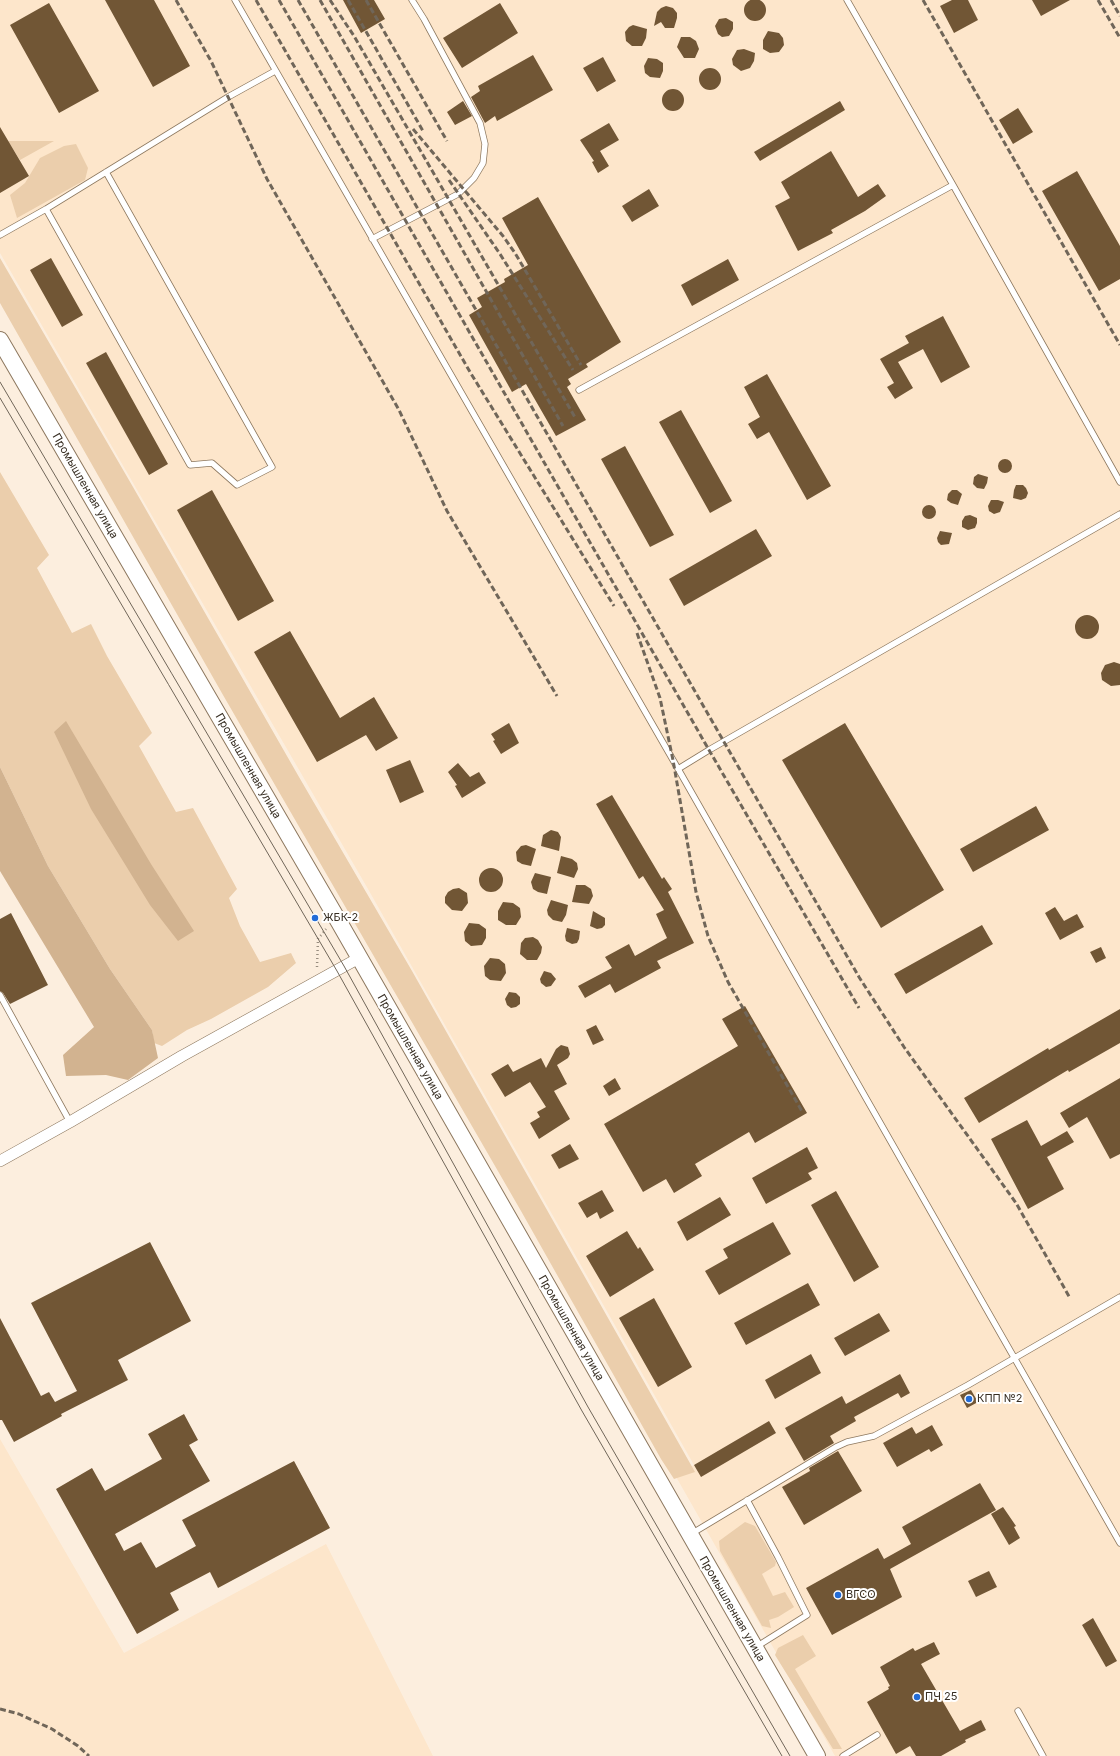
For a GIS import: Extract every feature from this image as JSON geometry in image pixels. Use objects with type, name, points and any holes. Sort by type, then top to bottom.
[{"type":"street","name":"Промышленная улица","points":[[0,340],[359,958],[817,1756]]},
{"type":"street","points":[[0,1161],[182,1056],[359,958]]},
{"type":"lane","points":[[235,0],[678,769],[1120,1543]]},
{"type":"lane","points":[[372,239],[458,194],[474,178],[483,163],[485,144],[480,123],[424,18],[412,0]]},
{"type":"lane","points":[[847,0],[1120,482]]},
{"type":"lane","points":[[0,235],[46,209],[228,97],[275,71]]},
{"type":"lane","points":[[46,209],[190,465],[212,463],[237,485],[272,467],[106,172]]},
{"type":"lane","points":[[579,390],[953,185]]},
{"type":"lane","points":[[678,769],[1120,514]]},
{"type":"lane","points":[[0,995],[70,1122]]},
{"type":"lane","points":[[689,1535],[836,1446],[874,1436],[1015,1358],[1120,1297]]},
{"type":"lane","points":[[747,1500],[807,1615],[754,1648]]},
{"type":"lane","points":[[1018,1711],[1043,1756]]},
{"type":"lane","points":[[843,1756],[877,1735]]},
{"type":"path","points":[[318,981],[318,939],[326,929]]},
{"type":"shaded area","points":[[0,0],[1120,0],[1120,1756],[835,1756],[675,1475],[694,1465],[368,889],[0,253]]},
{"type":"shaded area","points":[[8,141],[54,141],[20,160]]},
{"type":"shaded area","points":[[76,144],[88,168],[85,180],[17,218],[10,195],[25,183],[40,158],[64,146]]},
{"type":"shaded area","points":[[0,258],[412,971],[695,1472],[674,1479],[661,1459],[521,1211],[223,695],[0,303]]},
{"type":"shaded area","points":[[0,472],[49,555],[37,568],[72,633],[91,624],[107,656],[152,733],[139,746],[176,812],[193,808],[237,889],[229,898],[240,926],[260,962],[291,953],[296,963],[268,987],[211,1019],[187,1030],[162,1046],[154,1043],[152,1030],[110,969],[48,866],[0,767]]},
{"type":"shaded area","points":[[66,721],[151,864],[194,931],[178,941],[150,905],[91,809],[54,732]]},
{"type":"shaded area","points":[[0,767],[48,866],[110,969],[152,1030],[158,1058],[128,1080],[106,1075],[66,1076],[63,1055],[94,1027],[0,871]]},
{"type":"shaded area","points":[[0,1439],[124,1653],[326,1544],[433,1756],[0,1756]]},
{"type":"shaded area","points":[[745,1522],[755,1526],[776,1562],[775,1566],[762,1574],[773,1596],[785,1592],[794,1607],[778,1617],[769,1620],[771,1628],[762,1626],[720,1551],[719,1541]]},
{"type":"shaded area","points":[[803,1635],[816,1656],[795,1669],[842,1749],[833,1749],[775,1655],[778,1648]]},
{"type":"building","points":[[755,-1],[763,2],[766,10],[763,18],[755,21],[747,18],[744,10],[747,2]]},
{"type":"building","points":[[105,0],[154,0],[190,66],[153,87]]},
{"type":"building","points":[[343,0],[374,0],[385,19],[361,33]]},
{"type":"building","points":[[952,0],[968,0],[978,20],[954,33],[940,6]]},
{"type":"building","points":[[1032,0],[1070,0],[1041,16]]},
{"type":"building","points":[[49,3],[99,91],[59,113],[10,25]]},
{"type":"building","points":[[500,3],[518,33],[462,68],[443,38]]},
{"type":"building","points":[[666,6],[673,8],[677,13],[674,28],[665,28],[661,22],[654,26],[657,12]]},
{"type":"building","points":[[726,18],[733,22],[733,29],[729,36],[722,37],[718,34],[715,26],[719,19]]},
{"type":"building","points":[[633,25],[647,29],[646,38],[642,46],[632,46],[626,41],[625,32]]},
{"type":"building","points":[[768,31],[779,33],[783,38],[784,45],[779,52],[770,53],[763,49],[763,40]]},
{"type":"building","points":[[681,37],[690,37],[696,41],[699,49],[695,58],[684,58],[677,47]]},
{"type":"building","points":[[744,49],[755,53],[754,61],[750,68],[741,71],[733,65],[732,59],[737,50]]},
{"type":"building","points":[[533,55],[553,90],[497,121],[495,116],[485,123],[471,97],[480,91],[478,86]]},
{"type":"building","points":[[603,57],[616,81],[597,92],[583,68]]},
{"type":"building","points":[[648,58],[657,59],[663,63],[663,71],[660,78],[650,77],[645,73],[644,66]]},
{"type":"building","points":[[710,68],[718,71],[721,79],[718,87],[710,90],[702,87],[699,79],[702,71]]},
{"type":"building","points":[[673,89],[681,92],[684,100],[681,108],[673,111],[665,108],[662,100],[665,92]]},
{"type":"building","points":[[463,101],[472,116],[455,125],[447,112]]},
{"type":"building","points":[[840,101],[845,110],[760,161],[754,152]]},
{"type":"building","points":[[1018,108],[1033,132],[1013,144],[999,120]]},
{"type":"building","points":[[609,123],[619,140],[600,151],[609,166],[598,173],[592,162],[594,161],[580,140]]},
{"type":"building","points":[[0,127],[29,176],[0,193]]},
{"type":"building","points":[[831,151],[858,197],[878,184],[886,196],[865,211],[831,230],[833,233],[798,251],[775,206],[790,198],[781,182]]},
{"type":"building","points":[[1077,171],[1120,246],[1120,279],[1099,291],[1042,191]]},
{"type":"building","points":[[649,189],[659,206],[632,222],[622,206]]},
{"type":"building","points":[[538,197],[621,342],[586,364],[588,367],[568,379],[571,384],[567,387],[586,420],[556,436],[526,384],[512,392],[469,315],[482,307],[477,298],[505,282],[504,279],[528,265],[502,218]]},
{"type":"building","points":[[51,258],[83,315],[62,327],[30,270]]},
{"type":"building","points":[[728,259],[739,280],[692,306],[681,285]]},
{"type":"building","points":[[943,316],[970,367],[941,383],[923,349],[898,362],[913,388],[895,399],[887,387],[894,383],[880,359],[909,343],[905,336]]},
{"type":"building","points":[[106,352],[168,464],[149,475],[86,363]]},
{"type":"building","points":[[767,374],[831,486],[807,500],[769,432],[757,439],[748,424],[760,417],[744,387]]},
{"type":"building","points":[[681,410],[732,501],[710,513],[659,422]]},
{"type":"building","points":[[625,446],[674,535],[650,547],[601,459]]},
{"type":"building","points":[[1002,459],[1008,459],[1012,463],[1012,469],[1008,473],[1002,473],[998,469],[998,463]]},
{"type":"building","points":[[978,474],[988,477],[984,489],[977,488],[973,484],[974,477]]},
{"type":"building","points":[[1016,485],[1023,485],[1026,488],[1028,493],[1026,498],[1021,500],[1013,498]]},
{"type":"building","points":[[212,490],[274,601],[238,621],[177,510]]},
{"type":"building","points":[[952,490],[957,490],[962,494],[958,505],[947,500],[948,494]]},
{"type":"building","points":[[991,500],[1004,502],[1000,512],[994,514],[989,511],[988,506]]},
{"type":"building","points":[[926,505],[932,505],[936,509],[936,515],[932,519],[926,519],[922,515],[922,509]]},
{"type":"building","points":[[970,515],[977,518],[977,523],[975,528],[968,530],[962,527],[962,521],[965,516]]},
{"type":"building","points":[[756,529],[772,556],[684,606],[669,579]]},
{"type":"building","points":[[940,531],[952,533],[949,544],[941,545],[938,542],[937,538]]},
{"type":"building","points":[[1087,615],[1096,618],[1099,627],[1096,636],[1087,639],[1078,636],[1075,627],[1078,618]]},
{"type":"building","points":[[290,631],[340,718],[374,697],[398,738],[376,751],[366,735],[317,762],[254,652]]},
{"type":"building","points":[[1114,662],[1120,664],[1120,685],[1111,686],[1102,680],[1101,673],[1105,665]]},
{"type":"building","points":[[509,723],[519,743],[501,754],[493,741],[495,740],[491,734]]},
{"type":"building","points":[[845,723],[944,890],[881,928],[782,760]]},
{"type":"building","points":[[410,760],[424,792],[400,803],[386,770]]},
{"type":"building","points":[[458,763],[470,777],[479,772],[486,783],[462,798],[455,786],[457,785],[448,772]]},
{"type":"building","points":[[612,795],[662,879],[664,877],[672,889],[668,892],[694,943],[657,961],[661,968],[615,993],[610,984],[585,998],[578,986],[612,968],[605,957],[629,944],[635,956],[667,938],[656,914],[664,910],[643,876],[639,879],[596,804]]},
{"type":"building","points":[[1036,806],[1049,830],[973,872],[960,849]]},
{"type":"building","points":[[551,830],[558,832],[561,837],[559,851],[541,846],[543,835]]},
{"type":"building","points":[[526,845],[536,849],[531,866],[517,861],[516,852],[521,846]]},
{"type":"building","points":[[561,856],[572,859],[577,863],[578,869],[574,878],[557,873]]},
{"type":"building","points":[[491,868],[499,872],[503,880],[499,888],[491,892],[483,888],[479,880],[483,872]]},
{"type":"building","points":[[535,873],[551,877],[547,894],[533,889],[531,882]]},
{"type":"building","points":[[576,885],[585,885],[591,889],[593,896],[589,904],[572,902]]},
{"type":"building","points":[[459,888],[467,893],[468,903],[462,911],[452,910],[445,903],[445,897],[448,892]]},
{"type":"building","points":[[551,900],[568,905],[566,915],[562,922],[553,920],[548,915],[547,910]]},
{"type":"building","points":[[503,902],[513,903],[520,908],[521,917],[516,925],[506,925],[498,920],[498,911]]},
{"type":"building","points":[[1055,907],[1064,921],[1077,914],[1084,927],[1060,940],[1045,913]]},
{"type":"building","points":[[593,911],[605,918],[605,925],[602,928],[597,929],[590,926]]},
{"type":"building","points":[[11,913],[48,985],[10,1004],[0,991],[0,919]]},
{"type":"building","points":[[469,923],[479,924],[486,929],[486,938],[482,945],[471,946],[465,941],[464,932]]},
{"type":"building","points":[[982,925],[993,944],[906,994],[894,974]]},
{"type":"building","points":[[567,928],[580,931],[577,943],[572,944],[566,941],[565,936]]},
{"type":"building","points":[[533,937],[538,940],[542,947],[541,953],[537,960],[527,960],[520,954],[521,943],[525,938]]},
{"type":"building","points":[[1101,947],[1106,958],[1096,963],[1090,952]]},
{"type":"building","points":[[490,958],[499,959],[505,964],[506,973],[501,981],[490,980],[485,976],[484,966]]},
{"type":"building","points":[[544,971],[551,973],[556,979],[551,986],[546,987],[541,983],[540,979]]},
{"type":"building","points":[[509,992],[516,993],[520,997],[520,1004],[516,1007],[511,1008],[507,1005],[505,999]]},
{"type":"building","points":[[745,1006],[807,1113],[755,1143],[749,1132],[695,1164],[702,1176],[674,1193],[666,1179],[643,1192],[604,1124],[738,1046],[722,1019]]},
{"type":"building","points":[[1120,1009],[1120,1043],[1069,1072],[1068,1070],[979,1123],[964,1098],[1048,1048],[1049,1050]]},
{"type":"building","points":[[596,1025],[604,1040],[593,1045],[586,1030]]},
{"type":"building","points":[[561,1045],[568,1047],[570,1054],[568,1058],[557,1065],[567,1084],[554,1091],[570,1119],[539,1139],[530,1123],[540,1117],[537,1112],[546,1107],[530,1082],[505,1097],[491,1074],[508,1064],[513,1072],[541,1058],[546,1068],[556,1049]]},
{"type":"building","points":[[615,1078],[621,1089],[609,1096],[603,1086]]},
{"type":"building","points":[[1120,1078],[1120,1154],[1110,1159],[1087,1117],[1069,1128],[1060,1113]]},
{"type":"building","points":[[1027,1120],[1041,1146],[1067,1131],[1074,1142],[1047,1157],[1064,1189],[1028,1209],[991,1139]]},
{"type":"building","points":[[570,1144],[579,1159],[559,1169],[551,1155]]},
{"type":"building","points":[[807,1147],[818,1168],[808,1173],[812,1179],[766,1204],[752,1178]]},
{"type":"building","points":[[602,1190],[614,1211],[600,1219],[597,1212],[587,1218],[578,1203]]},
{"type":"building","points":[[836,1191],[879,1267],[854,1282],[811,1205]]},
{"type":"building","points":[[720,1197],[731,1215],[687,1241],[677,1222]]},
{"type":"building","points":[[773,1222],[791,1254],[719,1295],[705,1271],[728,1258],[723,1249]]},
{"type":"building","points":[[627,1231],[638,1249],[640,1247],[654,1270],[610,1297],[586,1256]]},
{"type":"building","points":[[150,1242],[191,1321],[118,1360],[128,1380],[61,1414],[62,1416],[14,1442],[2,1420],[0,1420],[0,1318],[41,1396],[49,1392],[55,1402],[77,1391],[31,1303]]},
{"type":"building","points":[[808,1283],[820,1305],[746,1345],[734,1323]]},
{"type":"building","points":[[654,1298],[692,1367],[658,1387],[619,1318]]},
{"type":"building","points":[[879,1313],[890,1331],[845,1356],[834,1338]]},
{"type":"building","points":[[811,1354],[821,1373],[775,1399],[765,1380]]},
{"type":"building","points":[[900,1374],[910,1393],[901,1398],[898,1393],[854,1417],[856,1421],[830,1436],[834,1443],[804,1461],[785,1428],[842,1396],[846,1404]]},
{"type":"building","name":"КПП №2","points":[[971,1390],[978,1402],[967,1408],[960,1395]]},
{"type":"building","points":[[184,1414],[198,1440],[189,1445],[210,1481],[115,1534],[124,1551],[141,1542],[156,1568],[196,1546],[182,1520],[294,1461],[330,1528],[218,1588],[210,1572],[170,1593],[179,1610],[137,1634],[56,1489],[92,1468],[105,1491],[162,1459],[148,1434]]},
{"type":"building","points":[[769,1421],[776,1433],[701,1477],[694,1465]]},
{"type":"building","points":[[932,1425],[943,1445],[931,1452],[929,1449],[897,1467],[883,1443],[912,1427],[916,1434]]},
{"type":"building","points":[[838,1451],[862,1491],[804,1525],[782,1487],[810,1471],[809,1468]]},
{"type":"building","points":[[980,1483],[996,1510],[890,1569],[902,1597],[832,1635],[806,1588],[878,1548],[884,1559],[911,1544],[902,1527]]},
{"type":"building","points":[[1003,1507],[1016,1526],[1014,1527],[1020,1538],[1009,1545],[991,1514]]},
{"type":"building","points":[[989,1571],[997,1587],[976,1597],[968,1581]]},
{"type":"building","points":[[1093,1618],[1117,1661],[1106,1667],[1082,1625]]},
{"type":"building","name":"ПЧ 25","points":[[934,1642],[940,1654],[921,1664],[960,1731],[981,1720],[986,1730],[965,1740],[966,1742],[941,1756],[916,1756],[910,1746],[896,1754],[867,1702],[889,1689],[888,1687],[890,1686],[880,1667],[913,1648],[915,1651]]},
{"type":"tram line","points":[[0,382],[344,966],[588,1407],[790,1756]]},
{"type":"tram line","points":[[0,398],[337,971],[582,1411],[782,1756]]},
{"type":"railway","points":[[176,0],[211,61],[267,179],[399,410],[447,511],[557,696]]},
{"type":"railway","points":[[256,0],[470,372],[614,606]]},
{"type":"railway","points":[[279,0],[709,750],[859,1008]]},
{"type":"railway","points":[[298,0],[859,977],[904,1047],[1016,1203],[1070,1298]]},
{"type":"railway","points":[[320,0],[563,426]]},
{"type":"railway","points":[[330,0],[354,36],[576,419]]},
{"type":"railway","points":[[348,0],[423,131]]},
{"type":"railway","points":[[366,0],[447,141]]},
{"type":"railway","points":[[923,0],[1120,345]]},
{"type":"railway","points":[[1098,0],[1120,38]]},
{"type":"railway","points":[[1111,0],[1120,16]]},
{"type":"railway","points":[[413,129],[503,236],[515,253],[581,365]]},
{"type":"railway","points":[[449,180],[500,254],[573,370]]},
{"type":"railway","points":[[637,633],[660,698],[673,760],[696,892],[708,936],[728,982],[803,1113]]},
{"type":"railway","points":[[0,1709],[19,1714],[52,1729],[78,1746],[89,1756]]},
{"type":"place","name":"ЖБК-2","points":[[315,918]]},
{"type":"place","name":"КПП №2","points":[[969,1399]]},
{"type":"place","name":"ВГСО","points":[[838,1595]]},
{"type":"place","name":"ПЧ 25","points":[[917,1697]]}]
